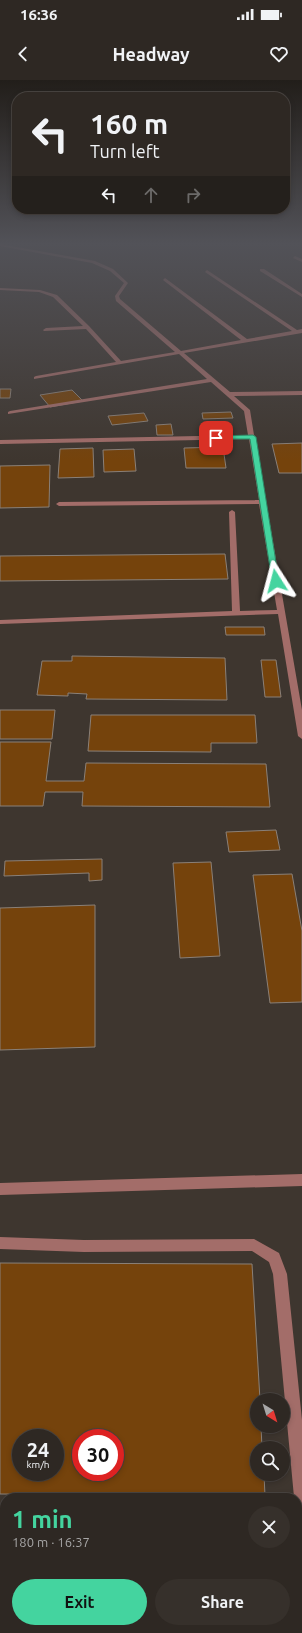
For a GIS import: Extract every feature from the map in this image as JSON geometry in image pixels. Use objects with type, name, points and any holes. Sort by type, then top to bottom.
[{"type":"street","points":[[74,315],[120,363]]},
{"type":"street","points":[[136,315],[247,410],[253,437],[302,736]]},
{"type":"street","points":[[213,315],[246,341]]},
{"type":"street","points":[[272,315],[296,332]]},
{"type":"street","points":[[46,330],[86,327]]},
{"type":"street","points":[[36,378],[302,330]]},
{"type":"street","points":[[10,413],[212,380]]},
{"type":"street","points":[[229,394],[302,393]]},
{"type":"street","points":[[0,442],[253,437]]},
{"type":"street","points":[[59,504],[263,502]]},
{"type":"street","points":[[232,512],[236,613]]},
{"type":"street","points":[[0,622],[281,612]]},
{"type":"street","points":[[0,1189],[302,1180]]},
{"type":"street","points":[[0,1243],[84,1246],[254,1245],[274,1258],[280,1274],[302,1493]]},
{"type":"building","points":[[0,389],[11,389],[10,398],[0,398]]},
{"type":"building","points":[[72,390],[83,401],[50,407],[40,395]]},
{"type":"building","points":[[231,412],[233,418],[203,419],[202,413]]},
{"type":"building","points":[[144,413],[148,421],[112,425],[108,416]]},
{"type":"building","points":[[171,424],[173,435],[157,435],[156,425]]},
{"type":"building","points":[[302,443],[302,473],[279,473],[272,444]]},
{"type":"building","points":[[223,447],[226,468],[186,468],[184,448]]},
{"type":"building","points":[[93,448],[94,477],[58,478],[60,449]]},
{"type":"building","points":[[134,449],[136,471],[104,472],[103,450]]},
{"type":"building","points":[[50,465],[49,507],[0,508],[0,466]]},
{"type":"building","points":[[225,554],[228,579],[0,581],[0,556]]},
{"type":"building","points":[[225,627],[264,627],[265,635],[226,635]]},
{"type":"building","points":[[72,656],[225,658],[227,700],[86,699],[87,694],[68,693],[68,696],[37,695],[42,661],[72,661]]},
{"type":"building","points":[[261,660],[276,660],[281,697],[265,697]]},
{"type":"building","points":[[0,710],[55,710],[52,739],[0,739]]},
{"type":"building","points":[[91,715],[255,715],[257,743],[211,743],[211,752],[88,751]]},
{"type":"building","points":[[0,742],[51,742],[46,781],[84,781],[86,763],[266,764],[270,807],[82,806],[83,792],[45,792],[43,806],[0,806]]},
{"type":"building","points":[[276,830],[280,850],[229,852],[226,832]]},
{"type":"building","points":[[102,859],[102,880],[89,881],[89,873],[4,876],[5,861]]},
{"type":"building","points":[[211,862],[220,956],[180,958],[173,863]]},
{"type":"building","points":[[292,874],[302,931],[302,1002],[270,1003],[253,875]]},
{"type":"building","points":[[95,905],[95,1047],[0,1050],[0,908]]},
{"type":"building","points":[[0,1263],[252,1264],[260,1393],[250,1393],[250,1433],[261,1433],[262,1441],[250,1441],[250,1481],[264,1481],[265,1493],[0,1493]]},
{"type":"route","points":[[216,438],[253,437],[276,581]]}]
